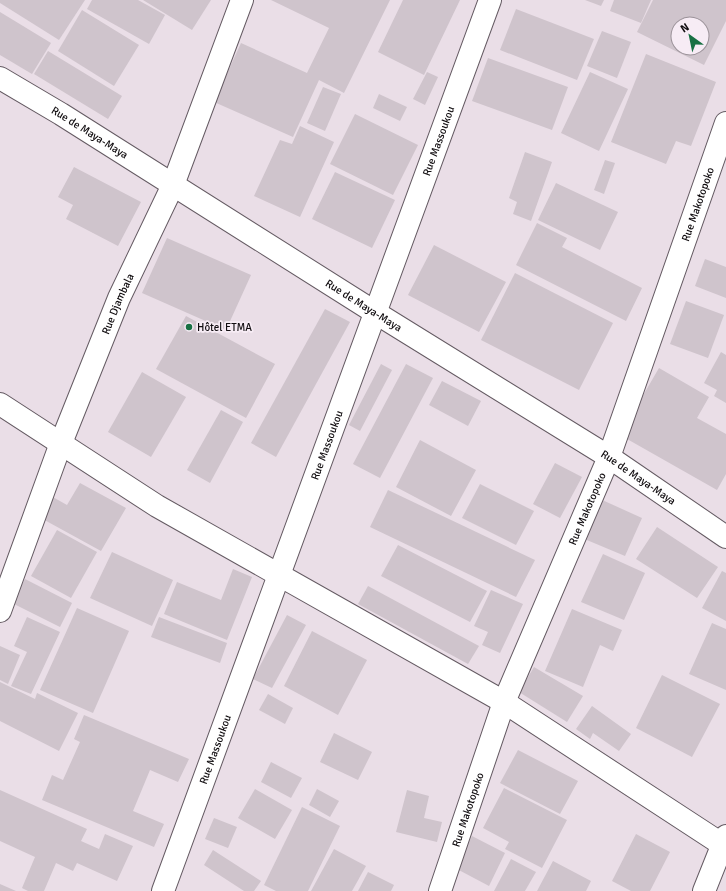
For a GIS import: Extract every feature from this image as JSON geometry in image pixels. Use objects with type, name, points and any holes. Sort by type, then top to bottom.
[{"type":"street","name":"Rue Djambala","points":[[0,611],[61,443],[119,298],[173,185],[242,0]]},
{"type":"street","name":"Rue Massoukou","points":[[163,891],[490,0]]},
{"type":"street","name":"Rue de Maya-Maya","points":[[0,78],[61,114],[376,313],[609,457],[726,537]]},
{"type":"street","name":"Rue Makotopoko","points":[[440,891],[504,702],[609,457],[726,123]]},
{"type":"street","points":[[0,404],[157,506],[504,702],[725,843],[704,891]]},
{"type":"building","points":[[0,0],[85,0],[59,40],[0,3]]},
{"type":"building","points":[[92,0],[138,0],[165,15],[149,44],[87,9]]},
{"type":"building","points":[[143,0],[211,0],[192,30]]},
{"type":"building","points":[[271,0],[390,0],[344,93],[319,80],[293,137],[214,102],[241,43],[307,73],[329,28]]},
{"type":"building","points":[[403,0],[460,0],[424,75],[378,52]]},
{"type":"building","points":[[585,0],[604,0],[601,6]]},
{"type":"building","points":[[614,0],[651,0],[641,23],[610,11]]},
{"type":"building","points":[[653,0],[726,0],[726,21],[710,53],[710,16],[670,16],[670,48],[637,32]]},
{"type":"building","points":[[516,9],[594,39],[577,80],[500,50]]},
{"type":"building","points":[[82,10],[139,45],[114,86],[58,51]]},
{"type":"building","points":[[0,12],[51,43],[32,74],[0,55]]},
{"type":"building","points":[[602,31],[631,42],[617,78],[587,66]]},
{"type":"building","points":[[48,51],[122,96],[108,119],[34,74]]},
{"type":"building","points":[[646,54],[716,82],[691,146],[676,141],[666,164],[611,142]]},
{"type":"building","points":[[686,56],[708,56],[704,65]]},
{"type":"building","points":[[488,58],[568,87],[552,130],[472,101]]},
{"type":"building","points":[[427,72],[438,77],[425,105],[413,99]]},
{"type":"building","points":[[590,72],[628,89],[599,151],[561,133]]},
{"type":"building","points":[[323,87],[341,94],[325,131],[307,123]]},
{"type":"building","points":[[379,94],[407,107],[400,121],[373,108]]},
{"type":"building","points":[[355,114],[418,145],[393,195],[330,164]]},
{"type":"building","points":[[300,126],[334,142],[300,217],[254,196],[280,140],[292,144]]},
{"type":"building","points":[[525,152],[552,162],[531,221],[513,214],[517,202],[509,198]]},
{"type":"building","points":[[605,160],[615,163],[604,194],[594,190]]},
{"type":"building","points":[[74,167],[141,202],[118,246],[66,219],[73,205],[58,197]]},
{"type":"building","points":[[335,172],[395,200],[372,248],[312,219]]},
{"type":"building","points":[[556,183],[618,212],[600,250],[538,220]]},
{"type":"building","points":[[537,223],[567,238],[562,247],[642,288],[626,321],[516,265]]},
{"type":"building","points":[[167,238],[251,275],[226,330],[142,293]]},
{"type":"building","points":[[434,245],[506,282],[479,332],[408,295]]},
{"type":"building","points":[[705,259],[726,267],[726,298],[695,286]]},
{"type":"building","points":[[515,273],[613,323],[579,390],[481,340]]},
{"type":"building","points":[[686,301],[724,315],[708,358],[670,344]]},
{"type":"building","points":[[325,309],[350,322],[276,457],[251,443]]},
{"type":"building","points":[[186,316],[275,364],[246,418],[156,369]]},
{"type":"building","points":[[721,352],[726,355],[726,403],[714,396],[717,390],[704,383]]},
{"type":"building","points":[[381,364],[392,370],[360,431],[349,425]]},
{"type":"building","points":[[406,364],[433,378],[380,478],[353,464]]},
{"type":"building","points":[[659,368],[709,397],[697,418],[726,434],[726,474],[717,490],[620,435]]},
{"type":"building","points":[[142,372],[186,397],[151,457],[108,432]]},
{"type":"building","points":[[442,381],[481,401],[468,426],[429,405]]},
{"type":"building","points":[[221,410],[243,422],[210,483],[187,470]]},
{"type":"building","points":[[420,440],[476,470],[451,516],[396,487]]},
{"type":"building","points":[[555,463],[582,477],[560,518],[533,504]]},
{"type":"building","points":[[80,483],[126,508],[101,551],[39,517],[51,496],[67,505]]},
{"type":"building","points":[[480,484],[534,511],[516,545],[462,518]]},
{"type":"building","points":[[388,490],[535,560],[516,597],[370,527]]},
{"type":"building","points":[[600,499],[642,518],[625,556],[582,538]]},
{"type":"building","points":[[657,527],[718,567],[697,598],[636,559]]},
{"type":"building","points":[[57,530],[97,552],[71,598],[31,576]]},
{"type":"building","points":[[398,545],[487,591],[470,622],[381,576]]},
{"type":"building","points":[[112,552],[173,580],[152,626],[90,598]]},
{"type":"building","points":[[603,554],[645,573],[624,620],[581,602]]},
{"type":"building","points":[[233,569],[252,577],[227,640],[164,614],[177,582],[221,600]]},
{"type":"building","points":[[722,571],[726,573],[726,621],[702,608]]},
{"type":"building","points":[[25,579],[72,603],[60,627],[12,603]]},
{"type":"building","points":[[368,586],[479,646],[468,664],[358,604]]},
{"type":"building","points":[[491,590],[523,604],[500,653],[482,645],[488,632],[474,626]]},
{"type":"building","points":[[77,608],[129,631],[93,713],[40,690]]},
{"type":"building","points":[[572,609],[622,630],[613,651],[600,645],[583,687],[545,671]]},
{"type":"building","points":[[287,615],[306,625],[272,688],[253,679]]},
{"type":"building","points":[[27,617],[60,632],[31,694],[11,686],[27,652],[14,646]]},
{"type":"building","points":[[159,617],[227,643],[220,663],[151,637]]},
{"type":"building","points":[[712,623],[726,629],[726,690],[689,674]]},
{"type":"building","points":[[312,631],[367,660],[338,715],[284,686]]},
{"type":"building","points":[[0,646],[20,655],[8,684],[0,680]]},
{"type":"building","points":[[534,667],[583,696],[567,722],[519,692]]},
{"type":"building","points":[[662,675],[720,704],[692,757],[636,728]]},
{"type":"building","points":[[0,682],[35,699],[37,693],[78,713],[59,751],[0,721]]},
{"type":"building","points":[[268,694],[293,708],[285,724],[259,710]]},
{"type":"building","points":[[592,706],[631,734],[619,751],[593,733],[590,739],[576,729]]},
{"type":"building","points":[[84,715],[189,759],[178,782],[150,770],[133,811],[164,824],[154,847],[42,800],[52,775],[63,780],[80,742],[74,739]]},
{"type":"building","points":[[334,733],[372,752],[358,780],[320,762]]},
{"type":"building","points":[[518,750],[578,781],[560,814],[500,783]]},
{"type":"building","points":[[271,762],[302,778],[291,798],[261,782]]},
{"type":"building","points":[[504,788],[567,820],[542,868],[505,849],[509,842],[483,828]]},
{"type":"building","points":[[255,789],[292,810],[275,839],[238,818]]},
{"type":"building","points":[[317,789],[339,801],[330,817],[309,805]]},
{"type":"building","points":[[0,790],[87,829],[81,841],[99,849],[105,834],[133,846],[117,881],[77,863],[73,871],[56,863],[44,891],[28,891],[22,888],[35,857],[0,841]]},
{"type":"building","points":[[407,790],[429,796],[424,818],[442,822],[437,842],[396,832]]},
{"type":"building","points":[[302,807],[340,826],[308,891],[276,891],[264,885]]},
{"type":"building","points":[[214,818],[237,827],[228,848],[205,839]]},
{"type":"building","points":[[636,834],[670,852],[650,891],[631,891],[612,881]]},
{"type":"building","points":[[472,836],[505,853],[489,886],[455,868]]},
{"type":"building","points":[[334,849],[366,866],[352,891],[311,891]]},
{"type":"building","points":[[213,850],[261,881],[254,891],[244,891],[204,865]]},
{"type":"building","points":[[511,859],[536,872],[525,891],[494,891]]},
{"type":"building","points":[[553,861],[591,881],[586,891],[537,891]]},
{"type":"building","points":[[368,872],[394,885],[391,891],[358,891]]},
{"type":"building","points":[[0,884],[16,891],[0,891]]},
{"type":"place","name":"Hôtel ETMA","points":[[189,327]]}]
